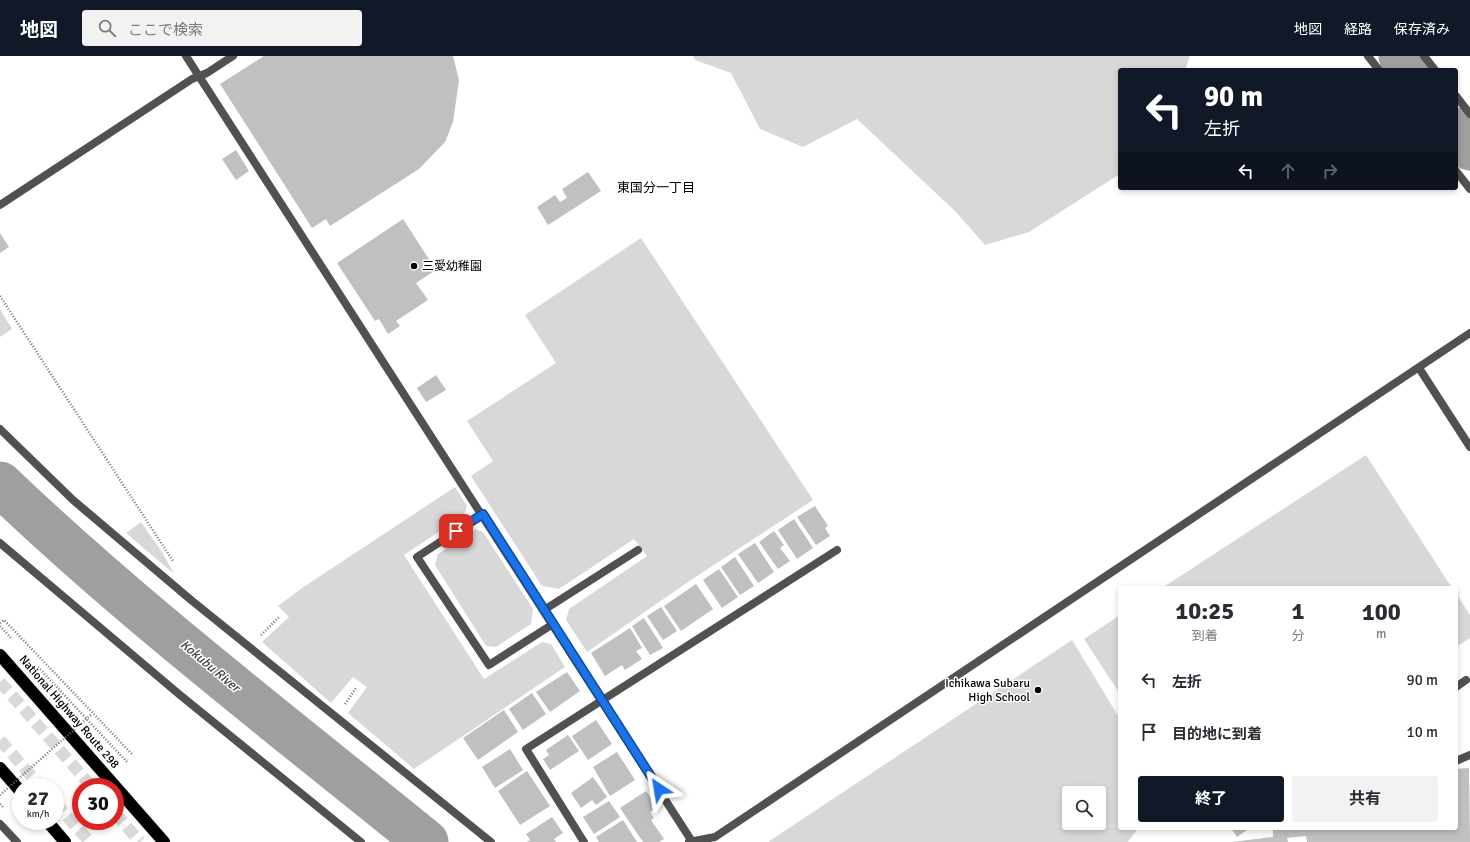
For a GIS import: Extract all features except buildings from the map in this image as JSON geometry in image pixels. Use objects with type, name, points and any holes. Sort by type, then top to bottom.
[{"type":"highway","name":"National Highway Route 298","points":[[0,655],[164,842]]},
{"type":"highway","points":[[0,768],[12,782]]},
{"type":"highway","points":[[55,830],[65,842]]},
{"type":"street","points":[[186,56],[483,514],[690,841],[704,841],[715,837],[1470,333]]},
{"type":"street","points":[[0,205],[192,79],[207,73],[233,56]]},
{"type":"street","points":[[1368,56],[1377,68]]},
{"type":"street","points":[[1424,56],[1434,68]]},
{"type":"street","points":[[1458,99],[1470,114]]},
{"type":"street","points":[[1458,174],[1470,189]]},
{"type":"street","points":[[1419,368],[1470,447]]},
{"type":"street","points":[[0,430],[73,500],[249,647],[491,842]]},
{"type":"street","points":[[483,514],[417,557],[489,665],[553,624]]},
{"type":"street","points":[[0,543],[180,695],[361,842]]},
{"type":"street","points":[[544,610],[638,550]]},
{"type":"street","points":[[584,842],[526,749],[837,550]]},
{"type":"street","points":[[1458,686],[1466,680]]},
{"type":"street","points":[[1458,760],[1470,755]]},
{"type":"street","points":[[0,824],[17,842]]},
{"type":"path","points":[[0,296],[176,566]]},
{"type":"path","points":[[249,647],[279,617]]},
{"type":"path","points":[[0,623],[4,620],[92,714],[132,754]]},
{"type":"path","points":[[0,626],[16,643]]},
{"type":"path","points":[[37,666],[127,762]]},
{"type":"path","points":[[0,795],[92,714]]},
{"type":"shaded area","points":[[693,56],[1190,56],[1186,68],[1118,68],[1118,175],[1029,232],[985,245],[956,212],[857,119],[803,147],[760,129],[731,73],[695,60]]},
{"type":"shaded area","points":[[641,238],[813,500],[691,580],[587,652],[566,620],[569,609],[647,556],[634,539],[559,589],[542,586],[471,476],[493,461],[467,421],[556,363],[525,315]]},
{"type":"shaded area","points":[[0,309],[12,329],[0,337]]},
{"type":"shaded area","points":[[1366,455],[1451,586],[1165,586]]},
{"type":"shaded area","points":[[455,487],[467,506],[464,515],[404,555],[484,679],[542,642],[551,644],[565,667],[414,769],[348,713],[367,687],[353,677],[331,703],[262,642],[289,617],[278,606],[302,588]]},
{"type":"shaded area","points":[[141,522],[162,552],[174,574],[126,533]]},
{"type":"shaded area","points":[[476,529],[483,532],[533,609],[531,624],[496,647],[486,646],[435,565],[438,554]]},
{"type":"shaded area","points":[[1458,596],[1470,615],[1470,638],[1458,646]]},
{"type":"shaded area","points":[[1118,616],[1118,691],[1084,639]]},
{"type":"shaded area","points":[[1072,640],[1118,716],[1118,830],[1137,830],[1128,842],[768,842]]},
{"type":"waterway","points":[[1401,56],[1410,68]]},
{"type":"waterway","points":[[1458,133],[1470,148]]},
{"type":"waterway","name":"Kokubu River","points":[[0,484],[156,623],[426,842]]},
{"type":"tunnel","points":[[0,682],[84,778]]},
{"type":"tunnel","points":[[0,740],[33,778]]},
{"type":"tunnel","points":[[64,813],[90,842]]},
{"type":"tunnel","points":[[124,823],[140,842]]},
{"type":"place","name":"三愛幼稚園","points":[[414,266]]},
{"type":"place","name":"Ichikawa Subaru High School","points":[[1038,690]]},
{"type":"district","name":"東国分一丁目","points":[[656,188]]},
{"type":"route","points":[[456,531],[483,514],[659,789]]}]
